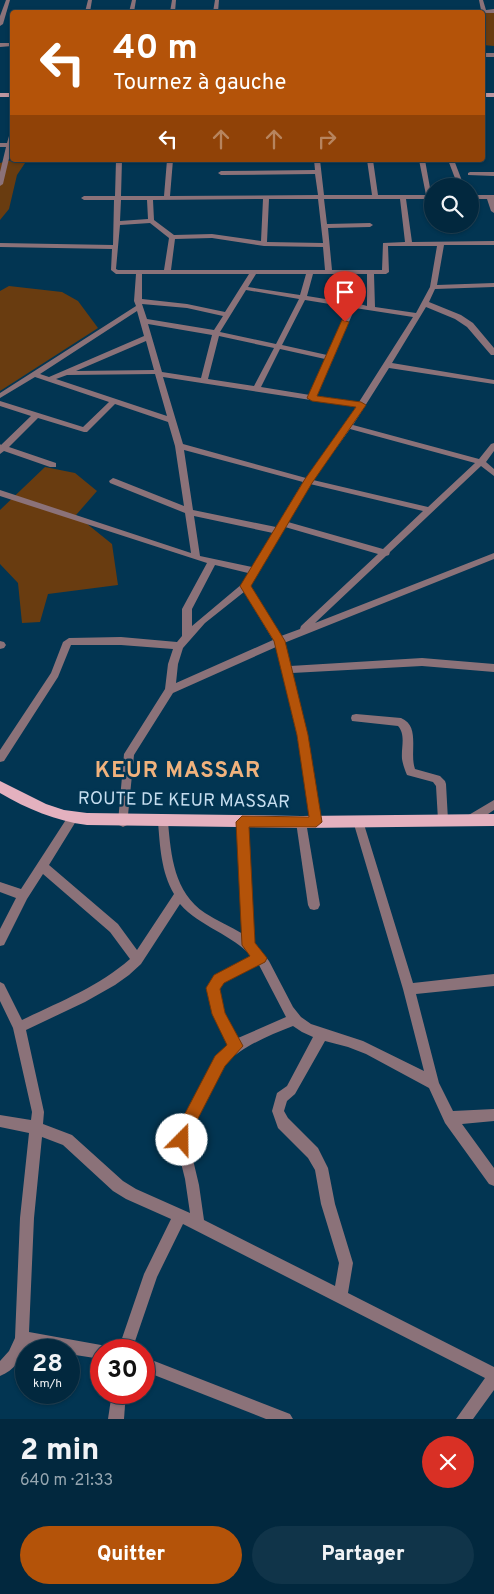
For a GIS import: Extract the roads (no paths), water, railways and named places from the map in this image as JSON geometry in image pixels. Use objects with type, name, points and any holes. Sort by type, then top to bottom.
[{"type":"main road","name":"ROUTE DE KEUR MASSAR","points":[[0,786],[36,806],[73,818],[123,822],[494,820]]},
{"type":"street","points":[[0,24],[8,0]]},
{"type":"street","points":[[306,10],[455,10]]},
{"type":"street","points":[[0,145],[10,145],[0,184]]},
{"type":"street","points":[[119,162],[118,223],[113,269],[116,272],[387,272],[384,244],[494,242]]},
{"type":"street","points":[[167,198],[170,162]]},
{"type":"street","points":[[317,162],[329,271]]},
{"type":"street","points":[[370,162],[376,197]]},
{"type":"street","points":[[422,162],[426,178]]},
{"type":"street","points":[[452,162],[458,178]]},
{"type":"street","points":[[220,173],[318,172]]},
{"type":"street","points":[[470,174],[494,174]]},
{"type":"street","points":[[403,197],[408,244]]},
{"type":"street","points":[[84,198],[424,197]]},
{"type":"street","points":[[479,197],[492,197],[494,211]]},
{"type":"street","points":[[150,198],[151,221]]},
{"type":"street","points":[[264,244],[266,198]]},
{"type":"street","points":[[118,223],[151,221],[172,237],[212,236],[264,244],[326,245]]},
{"type":"street","points":[[324,226],[370,225]]},
{"type":"street","points":[[167,272],[172,237]]},
{"type":"street","points":[[123,822],[129,754],[170,690],[173,664],[179,646],[187,636],[245,586],[255,571],[308,481],[348,426],[426,304],[433,287],[441,243]]},
{"type":"street","points":[[0,245],[116,247]]},
{"type":"street","points":[[256,390],[303,297],[310,271]]},
{"type":"street","points":[[204,380],[216,334],[254,272]]},
{"type":"street","points":[[370,272],[370,307]]},
{"type":"street","points":[[139,273],[139,303],[179,446],[196,558]]},
{"type":"street","points":[[433,287],[494,285]]},
{"type":"street","points":[[244,288],[353,304],[418,316]]},
{"type":"street","points":[[0,396],[139,303],[187,306],[228,316]]},
{"type":"street","points":[[312,398],[353,304]]},
{"type":"street","points":[[426,304],[458,317],[470,325],[494,354]]},
{"type":"street","points":[[144,321],[278,346],[329,358]]},
{"type":"street","points":[[48,380],[149,338]]},
{"type":"street","points":[[387,366],[494,382]]},
{"type":"street","points":[[64,373],[158,373],[256,390],[361,405]]},
{"type":"street","points":[[33,374],[173,421]]},
{"type":"street","points":[[0,403],[84,430],[114,401]]},
{"type":"street","points":[[36,415],[1,449],[53,465]]},
{"type":"street","points":[[348,426],[481,462],[494,473]]},
{"type":"street","points":[[179,446],[308,481],[431,510]]},
{"type":"street","points":[[299,633],[431,510],[481,462],[494,446]]},
{"type":"street","points":[[112,481],[190,512],[281,528],[386,553]]},
{"type":"street","points":[[0,493],[196,558],[255,571]]},
{"type":"street","points":[[170,690],[279,641],[494,556]]},
{"type":"street","points":[[187,636],[187,609],[212,562]]},
{"type":"street","points":[[245,586],[279,641],[302,735],[316,822]]},
{"type":"street","points":[[0,758],[55,674],[66,644],[69,642],[121,641],[179,646]]},
{"type":"street","points":[[286,670],[422,662],[494,668]]},
{"type":"street","points":[[356,718],[400,722],[406,726],[408,734],[408,767],[411,772],[436,779],[441,784],[443,820]]},
{"type":"street","points":[[471,819],[494,804]]},
{"type":"street","points":[[2,935],[24,895],[73,818]]},
{"type":"street","points":[[358,821],[409,989],[433,1084],[450,1118],[494,1179]]},
{"type":"street","points":[[163,822],[172,882],[179,895],[189,907],[201,916],[231,931],[249,945],[261,958],[296,1019],[311,1031],[348,1041],[393,1060],[433,1084]]},
{"type":"street","points":[[242,822],[249,945]]},
{"type":"street","points":[[301,822],[314,905]]},
{"type":"street","points":[[42,866],[114,928],[138,960]]},
{"type":"street","points":[[0,887],[24,895]]},
{"type":"street","points":[[19,1027],[115,978],[138,960],[179,895]]},
{"type":"street","points":[[236,1046],[218,1014],[213,988],[219,979],[261,958]]},
{"type":"street","points":[[409,989],[494,980]]},
{"type":"street","points":[[0,988],[19,1027],[38,1112],[26,1218],[22,1338],[17,1353],[10,1362],[0,1369]]},
{"type":"street","points":[[198,1224],[182,1140],[184,1130],[220,1061],[236,1046],[296,1019]]},
{"type":"street","points":[[322,1034],[291,1090],[282,1096],[278,1111],[283,1123],[313,1153],[321,1168],[328,1204],[346,1263],[340,1296]]},
{"type":"street","points":[[450,1118],[494,1115]]},
{"type":"street","points":[[0,1121],[36,1128],[67,1140],[118,1186],[131,1194],[198,1224],[494,1374]]},
{"type":"street","points":[[129,1339],[151,1274],[180,1216]]},
{"type":"street","points":[[22,1338],[90,1350]]},
{"type":"street","points":[[155,1368],[285,1419]]},
{"type":"street","points":[[464,1419],[494,1378]]},
{"type":"street","points":[[116,1419],[118,1404]]},
{"type":"district","name":"KEUR MASSAR","points":[[178,771]]}]
